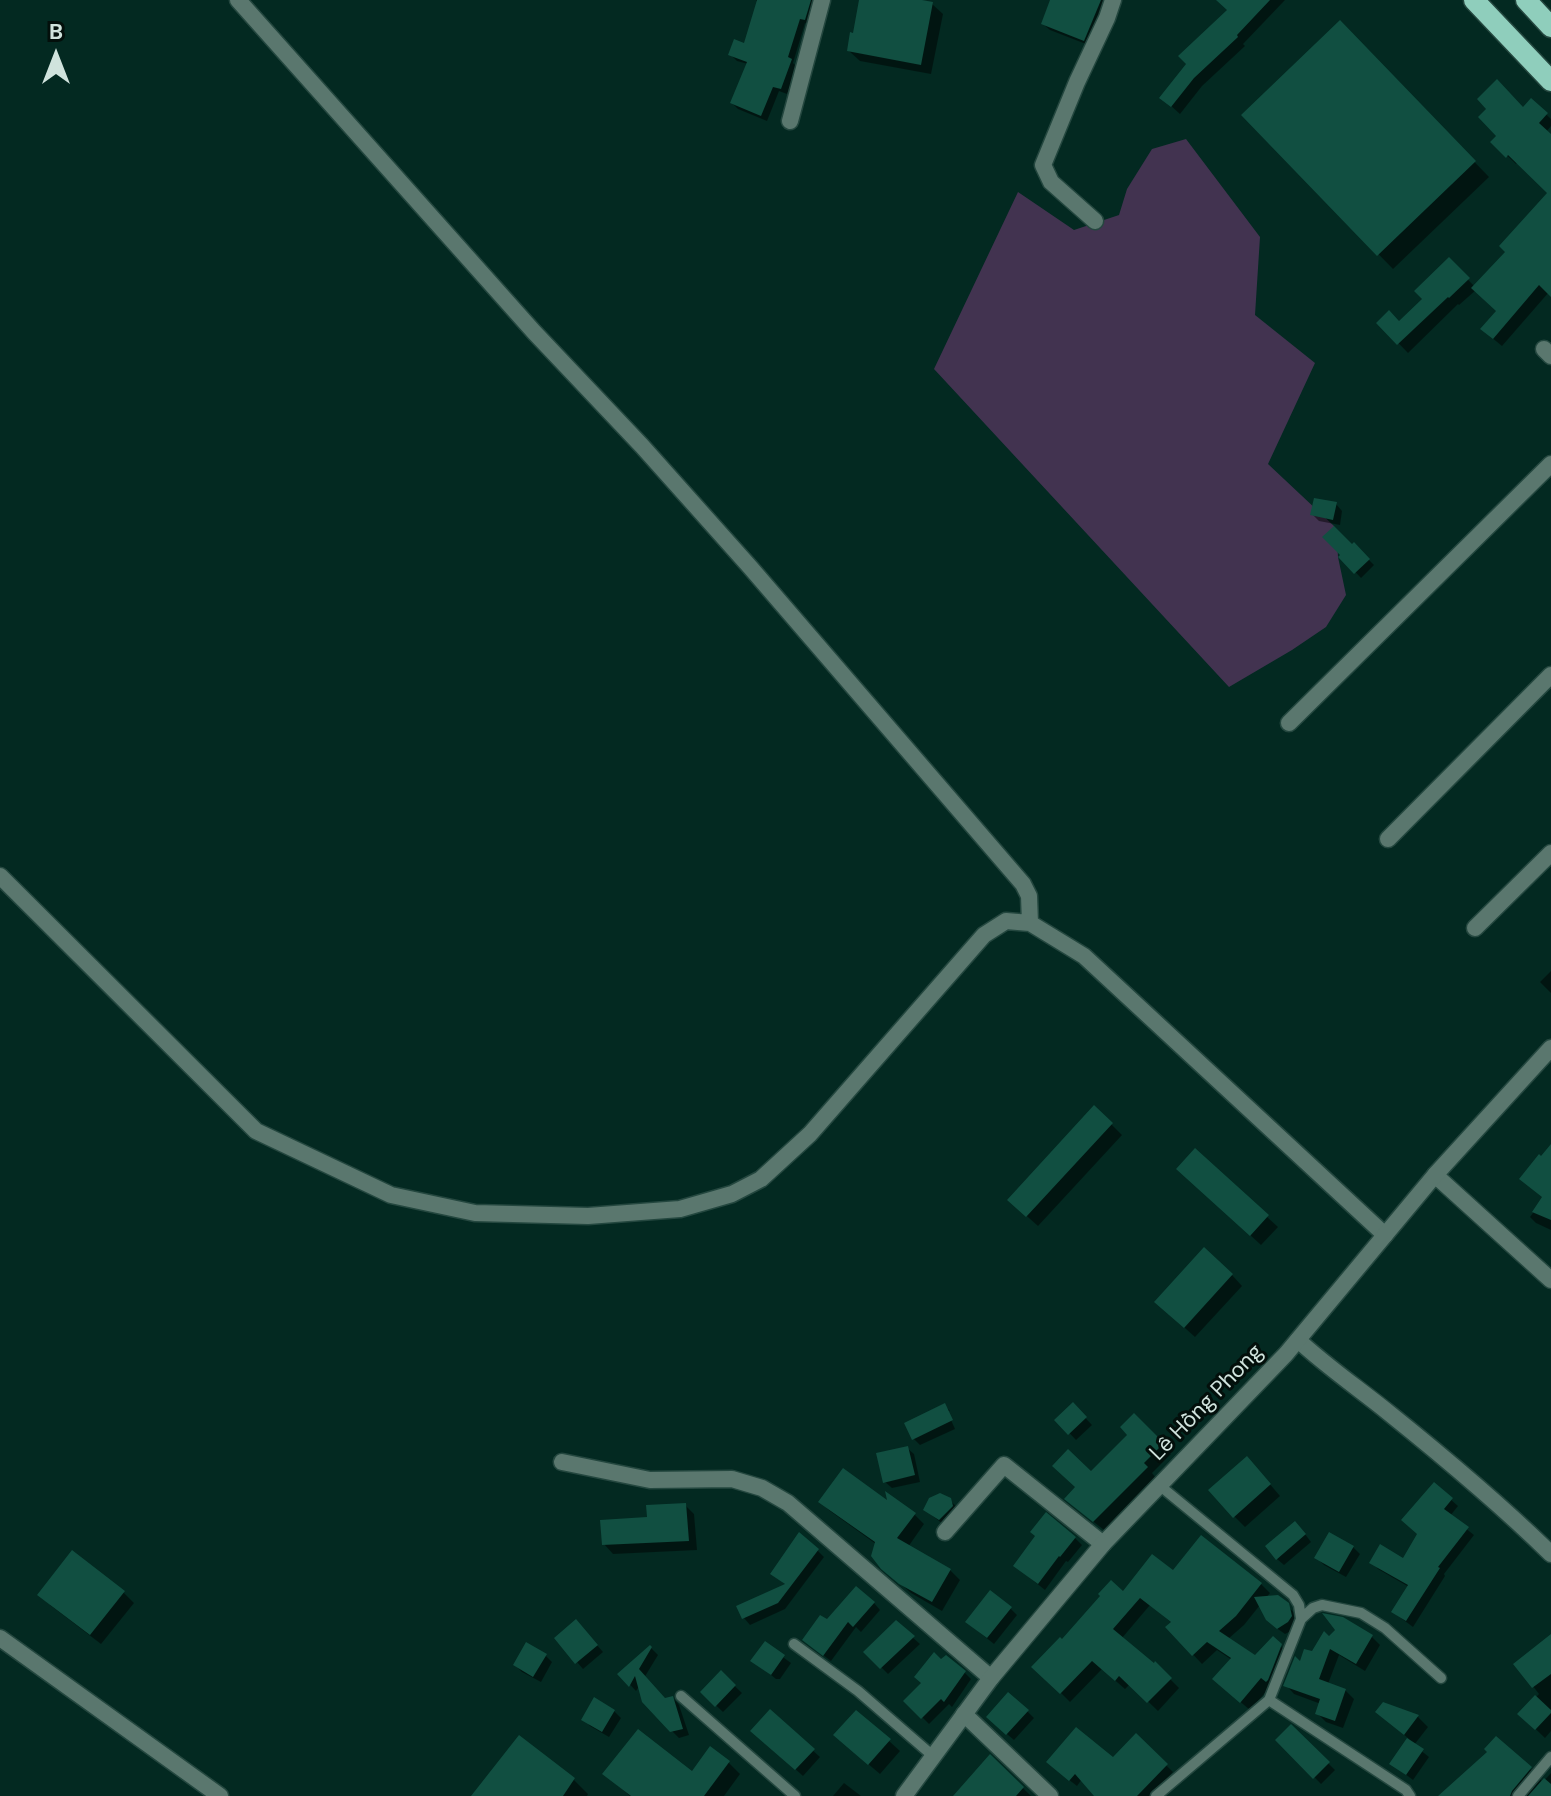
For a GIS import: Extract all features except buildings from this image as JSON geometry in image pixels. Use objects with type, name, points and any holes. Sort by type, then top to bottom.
[{"type":"main road","points":[[1474,0],[1551,81]]},
{"type":"main road","points":[[1526,0],[1551,27]]},
{"type":"street","points":[[238,0],[534,332],[750,567],[1023,884],[1029,896],[1030,923]]},
{"type":"street","points":[[790,121],[822,0]]},
{"type":"street","points":[[1095,221],[1051,182],[1043,165],[1113,0]]},
{"type":"street","points":[[1289,723],[1551,464]]},
{"type":"street","points":[[1388,839],[1551,675]]},
{"type":"street","points":[[1475,928],[1551,853]]},
{"type":"street","points":[[0,876],[256,1131],[391,1195],[475,1213],[588,1216],[680,1209],[742,1189],[761,1179],[810,1134],[984,935],[1006,921],[1030,923],[1084,956],[1385,1235]]},
{"type":"street","name":"Lê Hồng Phong","points":[[904,1796],[991,1678],[1103,1544],[1286,1354],[1435,1175],[1551,1048]]},
{"type":"street","points":[[1435,1175],[1551,1280]]},
{"type":"street","points":[[1298,1340],[1475,1485],[1551,1554]]},
{"type":"street","points":[[562,1462],[650,1480],[732,1479],[762,1488],[788,1503],[991,1678]]},
{"type":"street","points":[[945,1532],[1004,1465],[1103,1544]]},
{"type":"street","points":[[0,1639],[220,1796]]},
{"type":"street","points":[[964,1714],[1050,1796]]},
{"type":"lane","points":[[1159,1485],[1293,1595],[1299,1605],[1301,1619]]},
{"type":"lane","points":[[1156,1796],[1269,1700],[1301,1619],[1313,1608],[1322,1605],[1361,1613],[1385,1628],[1441,1678]]},
{"type":"lane","points":[[794,1644],[858,1691],[933,1756]]},
{"type":"lane","points":[[681,1696],[795,1796]]},
{"type":"lane","points":[[1269,1700],[1358,1757],[1406,1790],[1410,1796]]},
{"type":"lane","points":[[1518,1796],[1551,1757]]},
{"type":"shaded area","points":[[1186,139],[1260,237],[1255,315],[1315,363],[1268,464],[1334,526],[1346,595],[1326,627],[1229,687],[934,369],[1018,192],[1074,230],[1119,215],[1127,189],[1152,149]]}]
